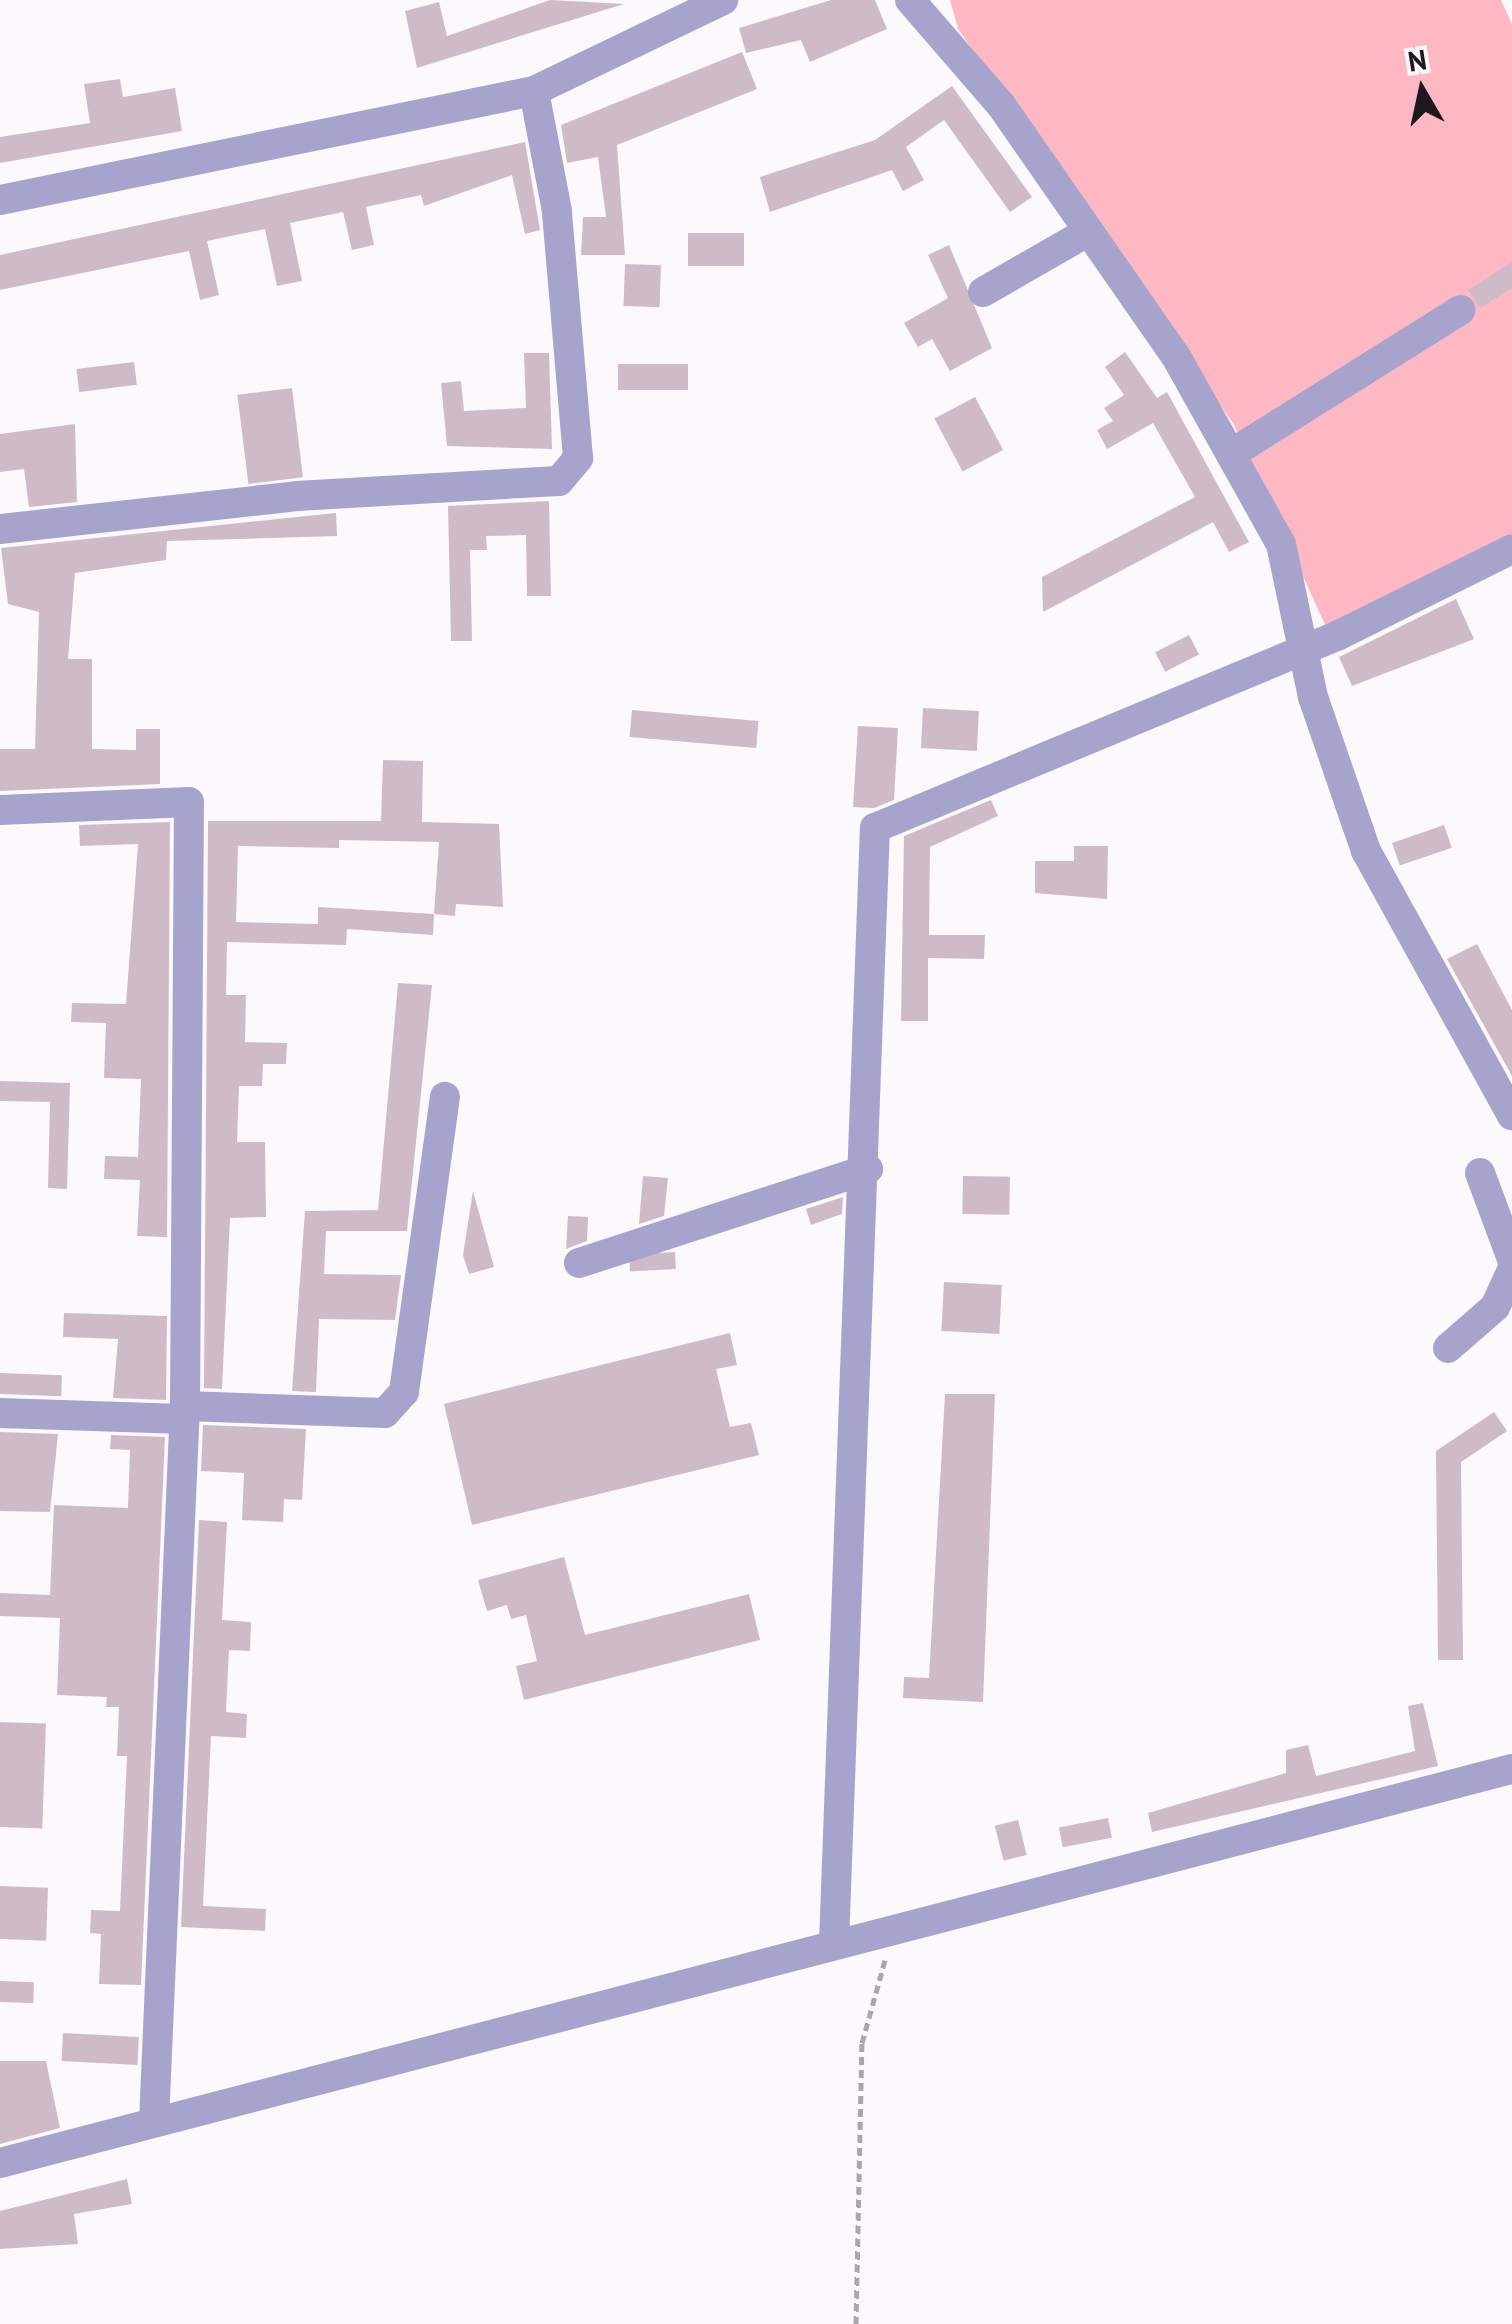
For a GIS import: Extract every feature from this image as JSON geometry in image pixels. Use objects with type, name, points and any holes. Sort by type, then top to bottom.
[{"type":"street","points":[[0,200],[534,92],[723,0]]},
{"type":"street","points":[[910,0],[1001,105],[1089,231],[1231,454],[1281,544],[1302,643],[1366,851],[1512,1115]]},
{"type":"street","points":[[0,529],[298,496],[559,481],[578,458],[557,211],[534,92]]},
{"type":"street","points":[[983,292],[1089,231]]},
{"type":"street","points":[[1231,454],[1461,310]]},
{"type":"street","points":[[834,1944],[868,1169],[875,828],[1302,643],[1339,635],[1512,549]]},
{"type":"street","points":[[0,810],[189,802],[184,1413],[154,2121]]},
{"type":"street","points":[[0,1413],[386,1413],[404,1392],[445,1097]]},
{"type":"street","points":[[580,1263],[868,1169]]},
{"type":"street","points":[[1480,1174],[1512,1259]]},
{"type":"street","points":[[1448,1348],[1495,1307],[1512,1270]]},
{"type":"street","points":[[0,2163],[249,2095],[1512,1769]]},
{"type":"path","points":[[856,2324],[862,2043],[894,1928]]},
{"type":"shaded area","points":[[950,0],[1501,0],[1512,24],[1512,543],[1327,629],[1234,425],[958,29]]},
{"type":"building","points":[[550,0],[624,4],[417,68],[405,11],[439,2],[447,36]]},
{"type":"building","points":[[831,0],[875,0],[887,29],[810,62],[801,40],[746,53],[739,28]]},
{"type":"building","points":[[742,52],[757,89],[617,145],[625,255],[581,255],[583,217],[606,217],[598,157],[567,163],[561,125]]},
{"type":"building","points":[[120,79],[123,97],[175,88],[182,131],[0,163],[0,137],[90,123],[84,84]]},
{"type":"building","points":[[952,86],[1032,197],[1010,212],[944,120],[906,147],[924,180],[903,191],[892,170],[770,212],[760,177],[875,140]]},
{"type":"building","points":[[525,142],[540,230],[525,234],[512,175],[424,206],[421,195],[366,207],[374,245],[352,250],[343,212],[290,223],[302,281],[277,286],[265,229],[207,241],[219,295],[200,300],[189,251],[0,290],[0,255]]},
{"type":"building","points":[[688,233],[744,233],[744,266],[688,266]]},
{"type":"building","points":[[949,245],[992,348],[950,371],[932,339],[918,347],[904,323],[948,298],[928,255]]},
{"type":"building","points":[[1512,262],[1512,288],[1480,308],[1468,290]]},
{"type":"building","points":[[625,264],[661,265],[660,307],[624,306]]},
{"type":"building","points":[[1125,352],[1157,398],[1167,392],[1249,542],[1229,552],[1213,522],[1043,612],[1042,577],[1195,497],[1153,423],[1107,449],[1097,430],[1113,421],[1104,408],[1124,395],[1105,367]]},
{"type":"building","points":[[524,353],[549,353],[552,449],[447,446],[441,383],[461,381],[464,411],[526,408]]},
{"type":"building","points":[[134,362],[137,385],[79,392],[76,369]]},
{"type":"building","points":[[618,364],[688,364],[688,390],[618,390]]},
{"type":"building","points":[[292,388],[303,477],[248,484],[237,395]]},
{"type":"building","points":[[975,397],[1003,450],[963,472],[934,419]]},
{"type":"building","points":[[75,424],[77,502],[29,507],[24,469],[0,472],[0,434]]},
{"type":"building","points":[[549,501],[551,596],[527,596],[526,535],[486,536],[487,550],[470,550],[472,641],[451,641],[448,506]]},
{"type":"building","points":[[336,513],[337,536],[167,541],[166,560],[75,573],[68,659],[92,659],[92,749],[136,750],[136,729],[160,729],[160,784],[0,791],[0,749],[35,749],[39,612],[8,604],[1,548]]},
{"type":"building","points":[[1456,599],[1474,639],[1352,686],[1339,657]]},
{"type":"building","points":[[1189,635],[1199,655],[1165,672],[1155,652]]},
{"type":"building","points":[[923,708],[979,711],[977,751],[921,748]]},
{"type":"building","points":[[632,710],[759,721],[756,748],[630,737]]},
{"type":"building","points":[[858,726],[898,728],[894,800],[874,808],[853,807]]},
{"type":"building","points":[[383,760],[423,761],[422,822],[499,824],[503,907],[456,904],[455,916],[434,914],[433,935],[347,929],[346,945],[227,942],[226,995],[246,995],[245,1042],[287,1043],[286,1064],[263,1064],[262,1086],[239,1086],[237,1142],[265,1142],[266,1217],[230,1218],[222,1389],[204,1388],[208,821],[381,821]],"holes":[[[339,840],[439,842],[434,914],[318,907],[318,924],[236,922],[238,846],[339,848]]]},
{"type":"building","points":[[991,800],[998,816],[930,847],[929,935],[985,935],[984,959],[928,958],[928,1021],[901,1021],[904,836]]},
{"type":"building","points":[[170,822],[167,1237],[137,1236],[140,1180],[104,1179],[105,1156],[138,1157],[141,1079],[104,1078],[106,1023],[71,1022],[72,1003],[126,1004],[138,844],[80,846],[79,825]]},
{"type":"building","points":[[1444,825],[1452,848],[1400,866],[1392,843]]},
{"type":"building","points":[[1074,846],[1108,846],[1107,899],[1035,893],[1035,861],[1074,861]]},
{"type":"building","points":[[1477,944],[1512,1010],[1512,1076],[1447,959]]},
{"type":"building","points":[[398,983],[432,985],[407,1231],[326,1231],[324,1274],[401,1275],[395,1320],[319,1319],[316,1392],[292,1391],[305,1211],[378,1210]]},
{"type":"building","points":[[0,1081],[70,1083],[67,1189],[48,1188],[50,1102],[0,1101]]},
{"type":"building","points":[[643,1176],[668,1178],[664,1216],[639,1224]]},
{"type":"building","points":[[963,1176],[1010,1177],[1009,1215],[962,1214]]},
{"type":"building","points":[[473,1191],[494,1267],[469,1274],[463,1255]]},
{"type":"building","points":[[843,1197],[842,1214],[811,1225],[806,1209]]},
{"type":"building","points":[[568,1216],[588,1217],[587,1241],[566,1249]]},
{"type":"building","points":[[675,1252],[676,1269],[630,1271],[629,1254]]},
{"type":"building","points":[[944,1282],[1002,1285],[999,1334],[941,1331]]},
{"type":"building","points":[[64,1313],[167,1316],[166,1400],[113,1398],[118,1339],[63,1337]]},
{"type":"building","points":[[730,1333],[737,1365],[716,1369],[730,1427],[751,1423],[759,1455],[472,1525],[444,1404]]},
{"type":"building","points":[[0,1373],[62,1375],[61,1396],[0,1394]]},
{"type":"building","points":[[945,1394],[995,1394],[983,1702],[903,1698],[904,1677],[929,1678]]},
{"type":"building","points":[[1494,1412],[1507,1431],[1461,1462],[1463,1660],[1438,1660],[1436,1451]]},
{"type":"building","points":[[203,1425],[306,1429],[302,1500],[284,1499],[283,1522],[242,1520],[244,1473],[201,1471]]},
{"type":"building","points":[[0,1432],[58,1434],[50,1512],[0,1511]]},
{"type":"building","points":[[111,1435],[165,1437],[141,1985],[99,1984],[101,1934],[90,1933],[91,1910],[120,1911],[127,1756],[117,1756],[119,1707],[106,1707],[107,1697],[57,1695],[60,1618],[0,1616],[0,1593],[50,1595],[54,1505],[128,1508],[130,1450],[110,1449]]},
{"type":"building","points":[[199,1520],[227,1522],[222,1620],[251,1622],[250,1651],[229,1650],[226,1712],[247,1714],[246,1738],[211,1736],[203,1906],[266,1909],[265,1931],[181,1927]]},
{"type":"building","points":[[564,1557],[585,1635],[749,1594],[760,1640],[524,1700],[516,1666],[537,1661],[526,1615],[511,1619],[507,1605],[487,1611],[478,1580]]},
{"type":"building","points":[[1423,1703],[1438,1766],[1152,1832],[1148,1813],[1286,1773],[1286,1750],[1308,1745],[1316,1776],[1415,1751],[1408,1706]]},
{"type":"building","points":[[0,1722],[46,1724],[42,1829],[0,1827]]},
{"type":"building","points":[[1108,1818],[1112,1838],[1063,1847],[1059,1828]]},
{"type":"building","points":[[1018,1820],[1027,1855],[1003,1861],[995,1826]]},
{"type":"building","points":[[0,1886],[48,1888],[46,1941],[0,1939]]},
{"type":"building","points":[[0,1981],[34,1982],[33,2003],[0,2002]]},
{"type":"building","points":[[63,2033],[139,2037],[137,2065],[62,2061]]},
{"type":"building","points":[[0,2061],[46,2061],[60,2128],[0,2144]]},
{"type":"building","points":[[127,2179],[132,2204],[74,2214],[78,2244],[0,2249],[0,2211]]}]
